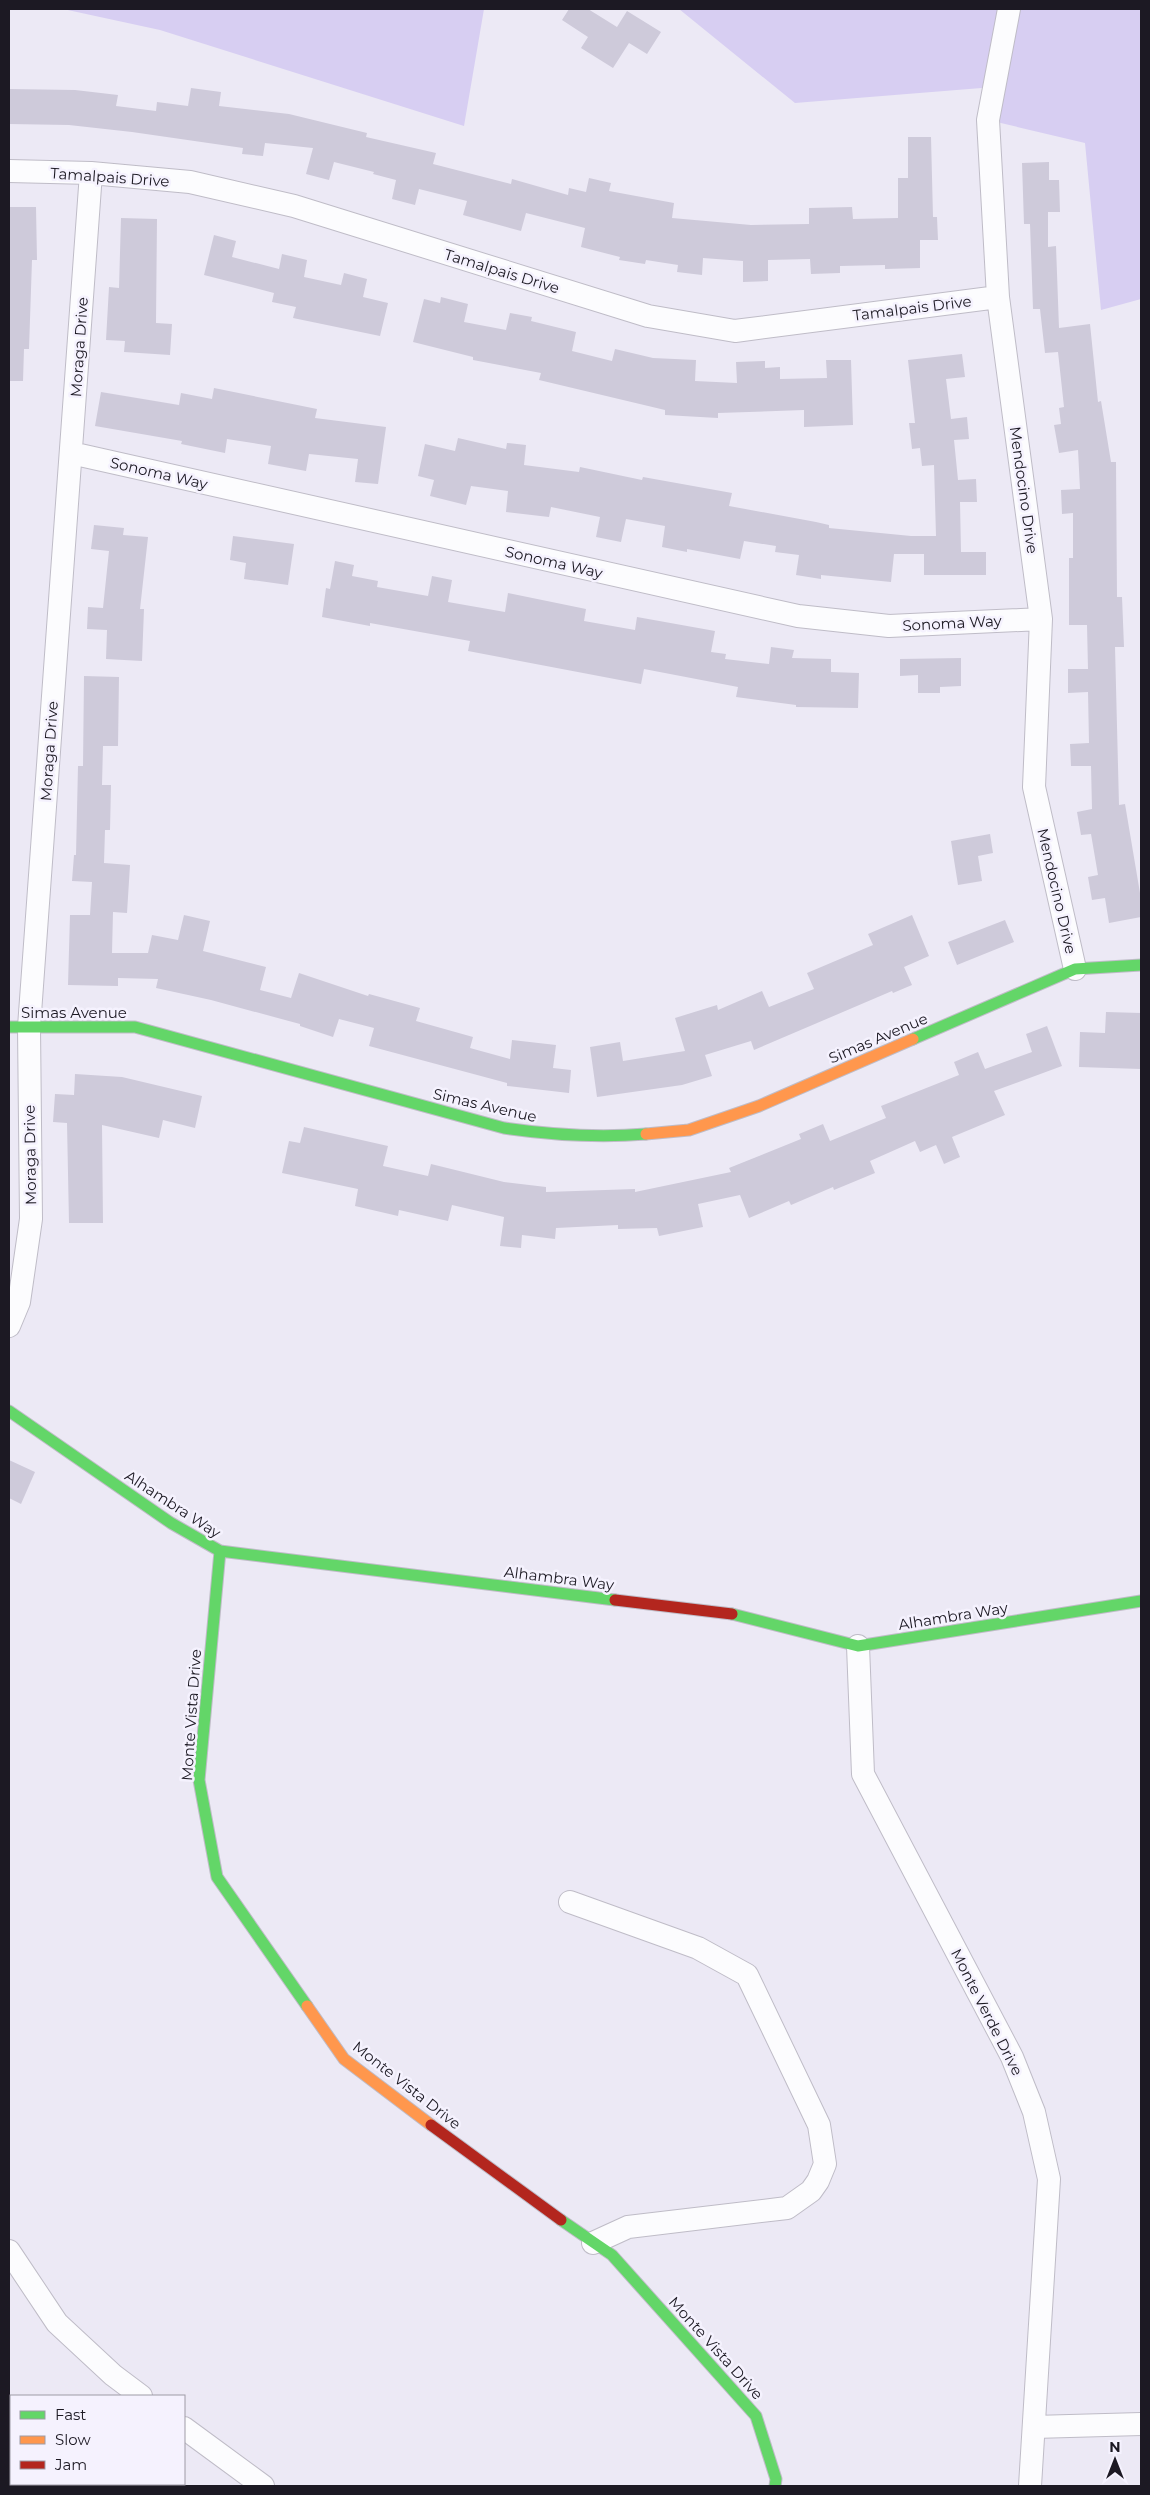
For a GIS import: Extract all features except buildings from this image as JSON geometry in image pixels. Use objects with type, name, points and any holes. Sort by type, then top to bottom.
[{"type":"street","name":"Mendocino Drive","points":[[1009,9],[988,120],[998,297],[1041,619],[1034,787],[1075,969]]},
{"type":"street","name":"Tamalpais Drive","points":[[9,171],[91,173],[190,182],[294,206],[648,316],[735,331],[998,297]]},
{"type":"street","name":"Moraga Drive","points":[[9,1326],[19,1302],[31,1219],[19,1027],[72,453],[91,173]]},
{"type":"street","name":"Sonoma Way","points":[[72,453],[798,616],[889,626],[1041,619]]},
{"type":"street","name":"Simas Avenue","points":[[19,1027],[135,1027],[504,1128],[552,1135],[610,1137],[689,1130],[759,1106],[1075,969],[1141,965]]},
{"type":"street","name":"Alhambra Way","points":[[9,1411],[171,1524],[220,1552],[740,1615],[858,1646],[1141,1601]]},
{"type":"street","name":"Monte Vista Drive","points":[[220,1552],[199,1780],[217,1877],[344,2058],[542,2208],[612,2256],[756,2416],[776,2479],[775,2486]]},
{"type":"street","name":"Monte Verde Drive","points":[[858,1646],[863,1774],[1012,2057],[1034,2112],[1048,2179],[1030,2486]]},
{"type":"street","points":[[570,1902],[698,1948],[748,1975],[819,2124],[825,2164],[818,2181],[811,2190],[787,2208],[628,2227],[593,2243]]},
{"type":"street","points":[[9,2251],[57,2322],[113,2375],[140,2395]]},
{"type":"street","points":[[1034,2426],[1141,2424]]},
{"type":"street","points":[[185,2429],[263,2486]]},
{"type":"shaded area","points":[[63,9],[484,9],[464,126],[160,30]]},
{"type":"shaded area","points":[[679,9],[1141,9],[1141,299],[1101,310],[1085,143],[988,120],[994,87],[795,103]]},
{"type":"traffic: fast","points":[[913,1039],[1075,969],[1141,965]]},
{"type":"traffic: fast","points":[[9,1027],[135,1027],[504,1128],[575,1135],[646,1134]]},
{"type":"traffic: fast","points":[[9,1411],[171,1523],[220,1551],[615,1600]]},
{"type":"traffic: fast","points":[[220,1551],[199,1780],[217,1877],[307,2006]]},
{"type":"traffic: fast","points":[[732,1614],[858,1646],[1141,1601]]},
{"type":"traffic: fast","points":[[561,2220],[612,2255],[756,2416],[776,2479],[775,2486]]},
{"type":"traffic: slow","points":[[646,1134],[689,1130],[759,1106],[913,1039]]},
{"type":"traffic: slow","points":[[307,2006],[344,2059],[431,2125]]},
{"type":"traffic: jam","points":[[615,1600],[732,1614]]},
{"type":"traffic: jam","points":[[431,2125],[561,2220]]}]
